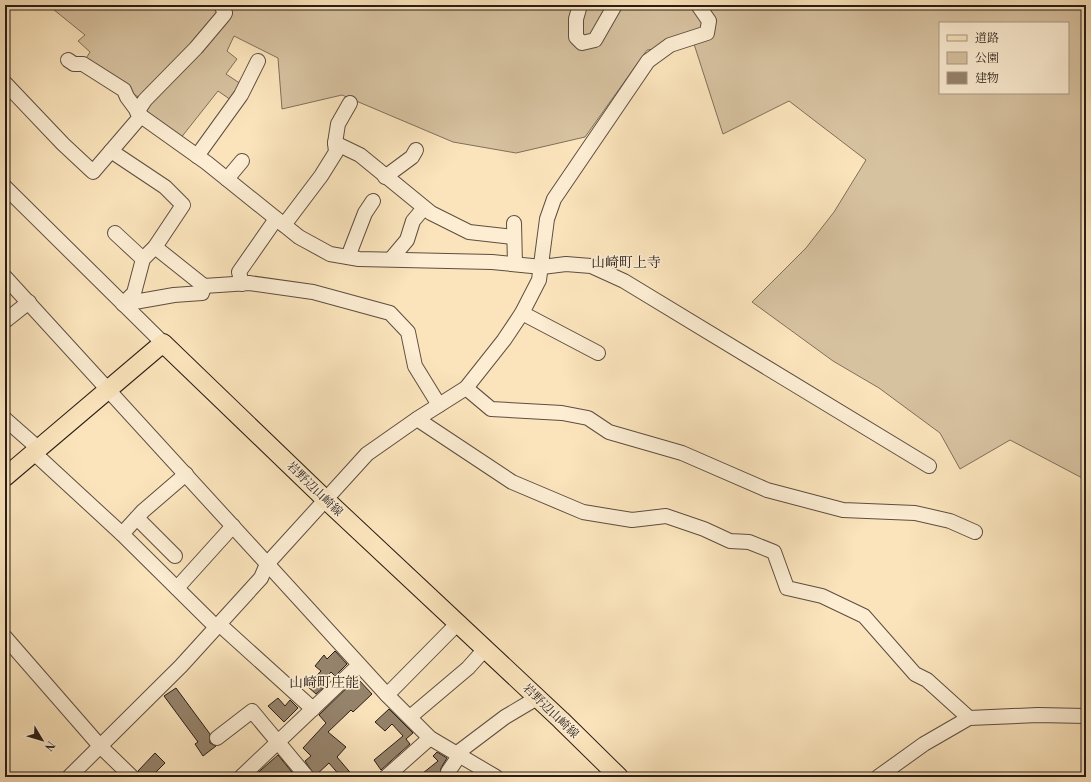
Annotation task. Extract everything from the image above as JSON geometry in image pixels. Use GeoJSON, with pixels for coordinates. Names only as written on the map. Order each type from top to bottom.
{"type":"FeatureCollection","features":[{"type":"Feature","properties":{"kind":"main road"},"geometry":{"type":"LineString","coordinates":[[5,477],[108,388],[163,343]]}},
{"type":"Feature","properties":{"kind":"main road","name":"岩野辺山崎線"},"geometry":{"type":"LineString","coordinates":[[163,343],[325,499],[458,623],[619,777]]}},
{"type":"Feature","properties":{"kind":"street"},"geometry":{"type":"LineString","coordinates":[[5,83],[63,144],[93,172],[139,114],[145,100],[196,48],[223,16],[225,13],[221,5]]}},
{"type":"Feature","properties":{"kind":"street"},"geometry":{"type":"LineString","coordinates":[[580,5],[576,19],[576,37],[582,43],[595,40],[615,5]]}},
{"type":"Feature","properties":{"kind":"street"},"geometry":{"type":"LineString","coordinates":[[69,777],[181,666],[218,626],[261,578],[267,564],[367,454],[417,419],[466,388],[504,340],[522,313],[539,280],[542,267],[547,219],[554,199],[648,61],[670,45],[707,33],[709,21],[698,5]]}},
{"type":"Feature","properties":{"kind":"street"},"geometry":{"type":"LineString","coordinates":[[68,60],[74,64],[83,64],[124,90],[139,114],[227,179],[299,237],[330,254],[348,257],[465,261],[542,267],[566,264],[590,266],[624,281],[929,466]]}},
{"type":"Feature","properties":{"kind":"street"},"geometry":{"type":"LineString","coordinates":[[197,156],[241,94],[258,61]]}},
{"type":"Feature","properties":{"kind":"street"},"geometry":{"type":"LineString","coordinates":[[242,284],[239,272],[280,222],[321,176],[336,152],[335,143],[338,124],[350,103]]}},
{"type":"Feature","properties":{"kind":"street"},"geometry":{"type":"LineString","coordinates":[[335,143],[360,155],[423,209],[469,232],[513,230],[515,264]]}},
{"type":"Feature","properties":{"kind":"street"},"geometry":{"type":"LineString","coordinates":[[385,177],[412,157],[416,150]]}},
{"type":"Feature","properties":{"kind":"street"},"geometry":{"type":"LineString","coordinates":[[111,151],[165,187],[183,205],[156,247],[143,259],[134,293],[123,304]]}},
{"type":"Feature","properties":{"kind":"street"},"geometry":{"type":"LineString","coordinates":[[227,179],[242,161]]}},
{"type":"Feature","properties":{"kind":"street"},"geometry":{"type":"LineString","coordinates":[[5,187],[163,343]]}},
{"type":"Feature","properties":{"kind":"street"},"geometry":{"type":"LineString","coordinates":[[348,257],[365,213],[373,201]]}},
{"type":"Feature","properties":{"kind":"street"},"geometry":{"type":"LineString","coordinates":[[391,259],[406,240],[414,221],[423,209]]}},
{"type":"Feature","properties":{"kind":"street"},"geometry":{"type":"LineString","coordinates":[[115,233],[143,259]]}},
{"type":"Feature","properties":{"kind":"street"},"geometry":{"type":"LineString","coordinates":[[156,247],[204,286],[242,284],[313,292],[390,313],[408,332],[415,366],[439,405]]}},
{"type":"Feature","properties":{"kind":"street"},"geometry":{"type":"LineString","coordinates":[[5,277],[108,388],[386,695],[430,738],[496,777]]}},
{"type":"Feature","properties":{"kind":"street"},"geometry":{"type":"LineString","coordinates":[[123,304],[174,295],[202,293],[204,286]]}},
{"type":"Feature","properties":{"kind":"street"},"geometry":{"type":"LineString","coordinates":[[5,321],[29,302]]}},
{"type":"Feature","properties":{"kind":"street"},"geometry":{"type":"LineString","coordinates":[[522,313],[598,353]]}},
{"type":"Feature","properties":{"kind":"street"},"geometry":{"type":"LineString","coordinates":[[466,388],[491,410],[562,413],[588,418],[609,432],[682,453],[768,490],[843,510],[915,513],[950,521],[975,532]]}},
{"type":"Feature","properties":{"kind":"street"},"geometry":{"type":"LineString","coordinates":[[5,419],[177,588],[313,709]]}},
{"type":"Feature","properties":{"kind":"street"},"geometry":{"type":"LineString","coordinates":[[417,419],[512,482],[583,512],[632,520],[666,516],[704,529],[730,541],[749,542],[774,552],[788,588],[822,596],[864,616],[915,674],[927,680],[969,718]]}},
{"type":"Feature","properties":{"kind":"street"},"geometry":{"type":"LineString","coordinates":[[122,534],[137,518],[186,474]]}},
{"type":"Feature","properties":{"kind":"street"},"geometry":{"type":"LineString","coordinates":[[137,518],[175,556]]}},
{"type":"Feature","properties":{"kind":"street"},"geometry":{"type":"LineString","coordinates":[[177,588],[233,526]]}},
{"type":"Feature","properties":{"kind":"street"},"geometry":{"type":"LineString","coordinates":[[386,695],[458,623]]}},
{"type":"Feature","properties":{"kind":"street"},"geometry":{"type":"LineString","coordinates":[[5,638],[100,746],[132,777]]}},
{"type":"Feature","properties":{"kind":"street"},"geometry":{"type":"LineString","coordinates":[[410,717],[468,668],[485,649]]}},
{"type":"Feature","properties":{"kind":"street"},"geometry":{"type":"LineString","coordinates":[[241,777],[359,665]]}},
{"type":"Feature","properties":{"kind":"street"},"geometry":{"type":"LineString","coordinates":[[448,777],[448,772],[458,755],[505,717],[537,698]]}},
{"type":"Feature","properties":{"kind":"street"},"geometry":{"type":"LineString","coordinates":[[217,738],[252,711],[306,777]]}},
{"type":"Feature","properties":{"kind":"street"},"geometry":{"type":"LineString","coordinates":[[878,777],[924,744],[969,718],[1038,715],[1086,716]]}},
{"type":"Feature","properties":{"kind":"street"},"geometry":{"type":"LineString","coordinates":[[386,777],[430,738]]}},
{"type":"Feature","properties":{"kind":"green space"},"geometry":{"type":"Polygon","coordinates":[[[48,5],[168,5],[171,7],[174,5],[212,5],[215,7],[216,5],[1086,5],[1086,480],[1010,440],[960,469],[940,433],[879,388],[833,361],[752,302],[806,248],[834,212],[866,160],[789,101],[723,134],[694,44],[647,50],[585,137],[516,153],[453,142],[342,95],[282,109],[278,58],[234,36],[227,51],[237,59],[226,74],[241,84],[231,100],[218,91],[180,139],[136,106],[141,99],[85,60],[90,52],[78,41],[85,35],[48,5]]]}},
{"type":"Feature","properties":{"kind":"building"},"geometry":{"type":"Polygon","coordinates":[[[335,651],[347,664],[335,676],[331,672],[320,684],[324,687],[316,694],[307,686],[321,671],[315,666],[324,655],[327,659],[335,651]]]}},
{"type":"Feature","properties":{"kind":"building"},"geometry":{"type":"Polygon","coordinates":[[[357,678],[372,694],[353,712],[351,710],[328,732],[346,747],[337,757],[354,777],[341,777],[329,763],[315,776],[305,761],[311,756],[303,748],[326,723],[319,715],[357,678]]]}},
{"type":"Feature","properties":{"kind":"building"},"geometry":{"type":"Polygon","coordinates":[[[176,688],[210,734],[210,743],[216,746],[203,756],[195,744],[198,742],[164,696],[176,688]]]}},
{"type":"Feature","properties":{"kind":"building"},"geometry":{"type":"Polygon","coordinates":[[[278,698],[285,706],[290,700],[298,708],[284,722],[268,706],[278,698]]]}},
{"type":"Feature","properties":{"kind":"building"},"geometry":{"type":"Polygon","coordinates":[[[389,709],[413,733],[406,739],[410,744],[381,770],[374,760],[403,736],[392,724],[385,731],[375,722],[389,709]]]}},
{"type":"Feature","properties":{"kind":"building"},"geometry":{"type":"Polygon","coordinates":[[[437,752],[447,758],[441,768],[440,774],[437,777],[418,777],[438,761],[433,756],[437,752]]]}},
{"type":"Feature","properties":{"kind":"building"},"geometry":{"type":"Polygon","coordinates":[[[155,753],[165,763],[151,777],[140,777],[138,771],[155,753]]]}},
{"type":"Feature","properties":{"kind":"building"},"geometry":{"type":"Polygon","coordinates":[[[278,755],[296,777],[284,777],[280,772],[275,777],[253,777],[278,755]]]}},
{"type":"Feature","properties":{"kind":"district","name":"山崎町上寺"},"geometry":{"type":"Point","coordinates":[626,262]}},
{"type":"Feature","properties":{"kind":"district","name":"山崎町庄能"},"geometry":{"type":"Point","coordinates":[324,682]}}]}
